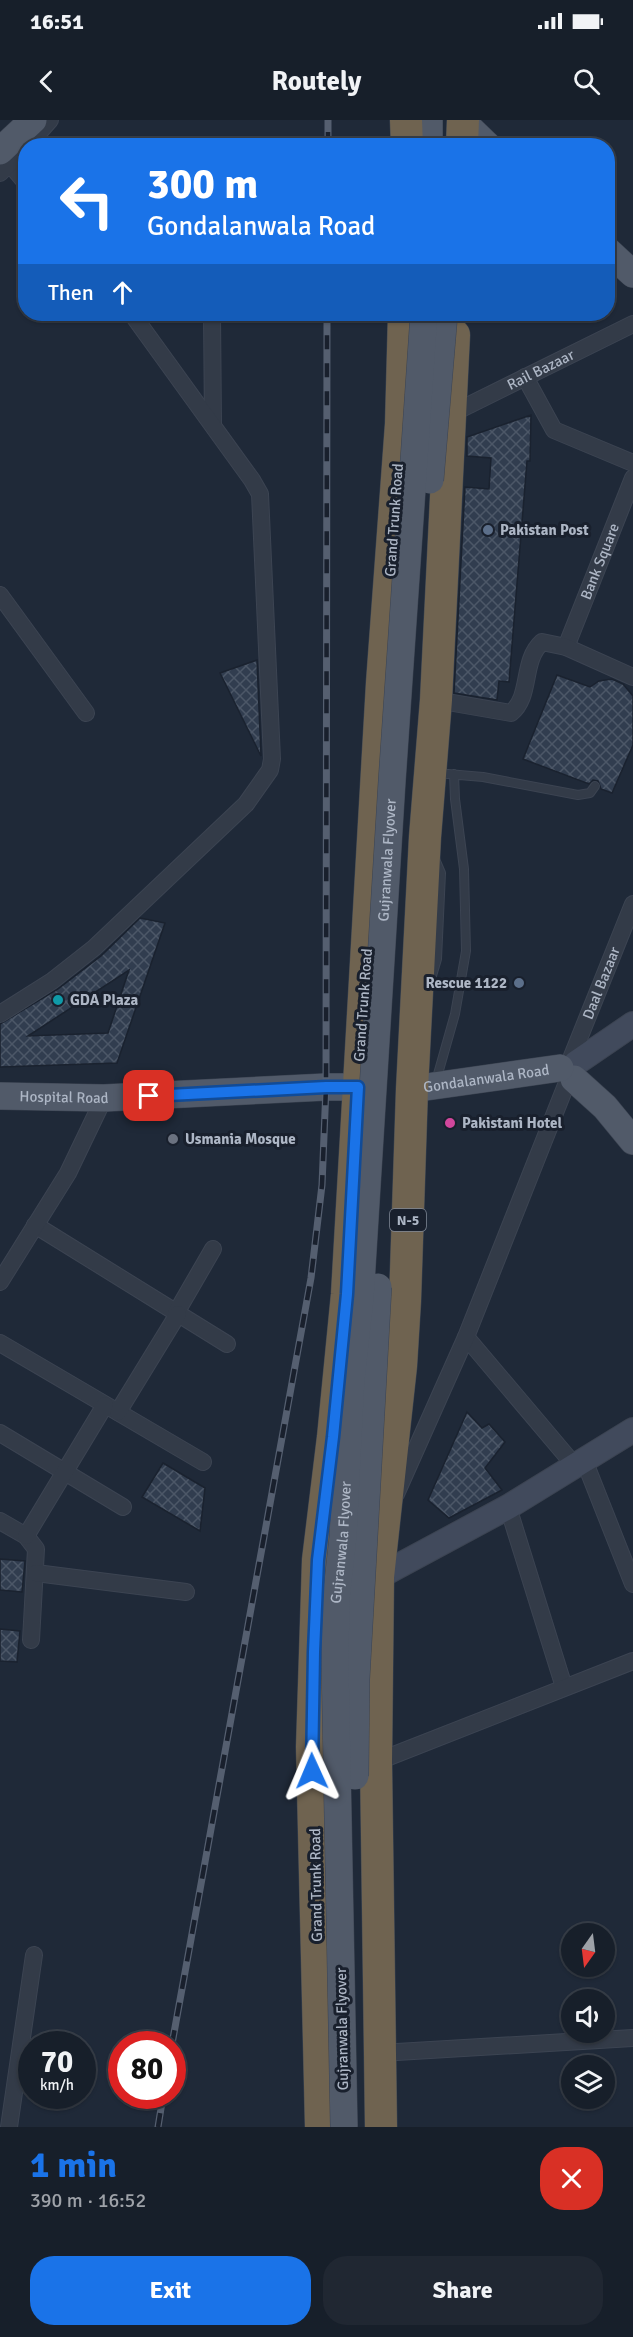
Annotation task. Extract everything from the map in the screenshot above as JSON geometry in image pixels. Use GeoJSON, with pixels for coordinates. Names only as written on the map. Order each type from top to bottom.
{"type":"FeatureCollection","features":[{"type":"Feature","properties":{"kind":"highway"},"geometry":{"type":"LineString","coordinates":[[406,120],[407,138]]}},
{"type":"Feature","properties":{"kind":"highway","name":"Grand Trunk Road"},"geometry":{"type":"LineString","coordinates":[[321,2127],[312,1747],[318,1560],[347,1294],[373,840],[401,424],[404,321]]}},
{"type":"Feature","properties":{"kind":"highway","name":"N-5"},"geometry":{"type":"LineString","coordinates":[[381,2127],[376,1762],[378,1577],[401,1366],[423,1087],[417,996],[424,837],[442,773],[436,700],[455,321]]}},
{"type":"Feature","properties":{"kind":"highway"},"geometry":{"type":"LineString","coordinates":[[373,840],[424,837]]}},
{"type":"Feature","properties":{"kind":"highway"},"geometry":{"type":"LineString","coordinates":[[347,1294],[405,1301]]}},
{"type":"Feature","properties":{"kind":"main road"},"geometry":{"type":"LineString","coordinates":[[0,137],[18,120]]}},
{"type":"Feature","properties":{"kind":"main road"},"geometry":{"type":"LineString","coordinates":[[23,138],[33,120]]}},
{"type":"Feature","properties":{"kind":"main road"},"geometry":{"type":"LineString","coordinates":[[429,120],[429,138]]}},
{"type":"Feature","properties":{"kind":"main road"},"geometry":{"type":"LineString","coordinates":[[457,131],[471,138]]}},
{"type":"Feature","properties":{"kind":"main road"},"geometry":{"type":"LineString","coordinates":[[9,163],[18,147]]}},
{"type":"Feature","properties":{"kind":"main road"},"geometry":{"type":"LineString","coordinates":[[615,257],[633,274]]}},
{"type":"Feature","properties":{"kind":"main road","name":"Gujranwala Flyover"},"geometry":{"type":"LineString","coordinates":[[344,2127],[335,1675],[336,1599],[343,1537],[351,1379],[360,1299],[424,321]]}},
{"type":"Feature","properties":{"kind":"main road","name":"Gujranwala Flyover"},"geometry":{"type":"LineString","coordinates":[[361,2127],[355,1862],[356,1679],[385,1160],[421,599],[443,321]]}},
{"type":"Feature","properties":{"kind":"main road"},"geometry":{"type":"LineString","coordinates":[[571,1070],[633,1124]]}},
{"type":"Feature","properties":{"kind":"main road"},"geometry":{"type":"LineString","coordinates":[[571,1070],[633,1141]]}},
{"type":"Feature","properties":{"kind":"main road","name":"Gondalanwala Road"},"geometry":{"type":"LineString","coordinates":[[423,1087],[571,1070]]}},
{"type":"Feature","properties":{"kind":"main road","name":"Hospital Road"},"geometry":{"type":"LineString","coordinates":[[0,1096],[104,1098],[358,1087]]}},
{"type":"Feature","properties":{"kind":"street"},"geometry":{"type":"LineString","coordinates":[[33,138],[50,120]]}},
{"type":"Feature","properties":{"kind":"street"},"geometry":{"type":"LineString","coordinates":[[0,1014],[52,981],[94,948],[246,804],[270,770],[272,759],[260,494],[141,321]]}},
{"type":"Feature","properties":{"kind":"street"},"geometry":{"type":"LineString","coordinates":[[212,321],[213,424]]}},
{"type":"Feature","properties":{"kind":"street","name":"Rail Bazaar"},"geometry":{"type":"LineString","coordinates":[[450,414],[633,324]]}},
{"type":"Feature","properties":{"kind":"street"},"geometry":{"type":"LineString","coordinates":[[525,377],[554,430],[633,463]]}},
{"type":"Feature","properties":{"kind":"street","name":"Bank Square"},"geometry":{"type":"LineString","coordinates":[[566,647],[633,478]]}},
{"type":"Feature","properties":{"kind":"street"},"geometry":{"type":"LineString","coordinates":[[0,596],[86,713]]}},
{"type":"Feature","properties":{"kind":"street"},"geometry":{"type":"LineString","coordinates":[[436,700],[511,713],[518,708],[529,660],[542,642],[566,647],[633,677]]}},
{"type":"Feature","properties":{"kind":"street","name":"Daal Bazaar"},"geometry":{"type":"LineString","coordinates":[[384,1520],[466,1336],[571,1070],[633,904]]}},
{"type":"Feature","properties":{"kind":"street"},"geometry":{"type":"LineString","coordinates":[[571,1070],[633,1024]]}},
{"type":"Feature","properties":{"kind":"street"},"geometry":{"type":"LineString","coordinates":[[0,1282],[68,1173],[104,1098]]}},
{"type":"Feature","properties":{"kind":"street"},"geometry":{"type":"LineString","coordinates":[[35,1225],[227,1344]]}},
{"type":"Feature","properties":{"kind":"street"},"geometry":{"type":"LineString","coordinates":[[26,1536],[66,1472],[177,1313],[213,1250]]}},
{"type":"Feature","properties":{"kind":"street"},"geometry":{"type":"LineString","coordinates":[[466,1336],[580,1463],[633,1584]]}},
{"type":"Feature","properties":{"kind":"street"},"geometry":{"type":"LineString","coordinates":[[0,1343],[203,1462]]}},
{"type":"Feature","properties":{"kind":"street"},"geometry":{"type":"LineString","coordinates":[[0,1433],[123,1507]]}},
{"type":"Feature","properties":{"kind":"street"},"geometry":{"type":"LineString","coordinates":[[378,1577],[508,1508],[632,1434]]}},
{"type":"Feature","properties":{"kind":"street"},"geometry":{"type":"LineString","coordinates":[[508,1508],[564,1687]]}},
{"type":"Feature","properties":{"kind":"street"},"geometry":{"type":"LineString","coordinates":[[0,1521],[26,1536],[36,1549],[31,1640]]}},
{"type":"Feature","properties":{"kind":"street"},"geometry":{"type":"LineString","coordinates":[[36,1573],[186,1592]]}},
{"type":"Feature","properties":{"kind":"street"},"geometry":{"type":"LineString","coordinates":[[376,1762],[633,1661]]}},
{"type":"Feature","properties":{"kind":"street"},"geometry":{"type":"LineString","coordinates":[[9,2127],[34,1955]]}},
{"type":"Feature","properties":{"kind":"street"},"geometry":{"type":"LineString","coordinates":[[380,2053],[633,2038]]}},
{"type":"Feature","properties":{"kind":"lane"},"geometry":{"type":"LineString","coordinates":[[442,773],[483,777],[578,795],[590,793],[595,786]]}},
{"type":"Feature","properties":{"kind":"lane"},"geometry":{"type":"LineString","coordinates":[[423,1087],[455,1014],[466,951],[464,869],[455,799],[442,773]]}},
{"type":"Feature","properties":{"kind":"building"},"geometry":{"type":"Polygon","coordinates":[[[531,415],[530,461],[527,461],[509,682],[499,681],[497,700],[454,693],[465,487],[489,489],[491,458],[467,456],[467,437],[531,415]]]}},
{"type":"Feature","properties":{"kind":"building"},"geometry":{"type":"Polygon","coordinates":[[[257,660],[261,756],[220,673],[257,660]]]}},
{"type":"Feature","properties":{"kind":"building"},"geometry":{"type":"Polygon","coordinates":[[[557,675],[590,687],[599,681],[612,679],[623,684],[633,696],[633,745],[612,793],[601,789],[598,781],[593,780],[589,784],[523,759],[557,675]]]}},
{"type":"Feature","properties":{"kind":"building","name":"GDA Plaza"},"geometry":{"type":"Polygon","coordinates":[[[140,918],[165,923],[117,1063],[0,1067],[0,1024],[58,989],[101,956],[140,918]],[[129,970],[28,1036],[108,1033],[129,970]]]}},
{"type":"Feature","properties":{"kind":"building"},"geometry":{"type":"Polygon","coordinates":[[[467,1412],[482,1428],[489,1424],[505,1442],[485,1468],[502,1490],[449,1518],[428,1500],[467,1412]]]}},
{"type":"Feature","properties":{"kind":"building"},"geometry":{"type":"Polygon","coordinates":[[[163,1463],[205,1488],[200,1531],[142,1497],[163,1463]]]}},
{"type":"Feature","properties":{"kind":"building"},"geometry":{"type":"Polygon","coordinates":[[[0,1559],[25,1561],[22,1592],[0,1590],[0,1559]]]}},
{"type":"Feature","properties":{"kind":"building"},"geometry":{"type":"Polygon","coordinates":[[[0,1629],[20,1631],[17,1662],[0,1661],[0,1629]]]}},
{"type":"Feature","properties":{"kind":"railway"},"geometry":{"type":"LineString","coordinates":[[328,120],[328,138]]}},
{"type":"Feature","properties":{"kind":"railway"},"geometry":{"type":"LineString","coordinates":[[174,2031],[311,1278],[322,1185],[326,1087],[327,321]]}},
{"type":"Feature","properties":{"kind":"railway"},"geometry":{"type":"LineString","coordinates":[[158,2127],[161,2109]]}},
{"type":"Feature","properties":{"kind":"place","name":"Pakistan Post"},"geometry":{"type":"Point","coordinates":[488,530]}},
{"type":"Feature","properties":{"kind":"place","name":"Rescue 1122"},"geometry":{"type":"Point","coordinates":[519,983]}},
{"type":"Feature","properties":{"kind":"place","name":"GDA Plaza"},"geometry":{"type":"Point","coordinates":[58,1000]}},
{"type":"Feature","properties":{"kind":"place","name":"Pakistani Hotel"},"geometry":{"type":"Point","coordinates":[450,1123]}},
{"type":"Feature","properties":{"kind":"place","name":"Usmania Mosque"},"geometry":{"type":"Point","coordinates":[173,1139]}},
{"type":"Feature","properties":{"kind":"route"},"geometry":{"type":"LineString","coordinates":[[149,1096],[358,1087],[347,1294],[318,1560],[312,1771]]}}]}
